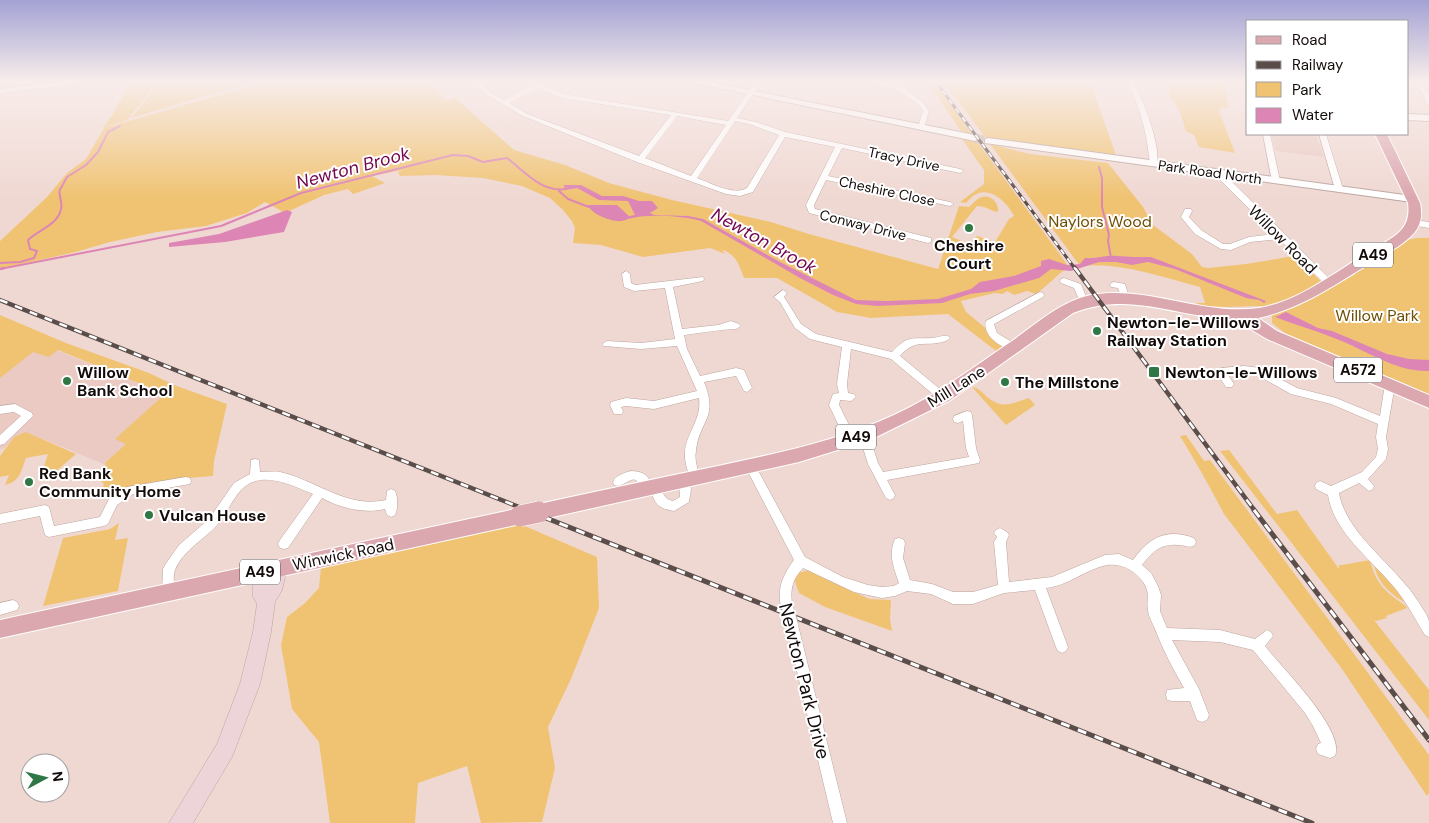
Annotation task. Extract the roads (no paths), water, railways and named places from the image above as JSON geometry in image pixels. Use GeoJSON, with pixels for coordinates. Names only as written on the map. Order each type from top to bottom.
{"type":"FeatureCollection","features":[{"type":"Feature","properties":{"kind":"main road","name":"A49"},"geometry":{"type":"LineString","coordinates":[[1251,314],[1296,302],[1407,234],[1424,226],[1381,135]]}},
{"type":"Feature","properties":{"kind":"main road","name":"Mill Lane"},"geometry":{"type":"LineString","coordinates":[[539,512],[814,451],[864,435],[900,419],[943,396],[1068,310],[1082,290],[1105,298],[1122,289],[1198,311],[1251,314]]}},
{"type":"Feature","properties":{"kind":"main road","name":"A572"},"geometry":{"type":"LineString","coordinates":[[1251,314],[1262,329],[1429,402]]}},
{"type":"Feature","properties":{"kind":"main road","name":"Winwick Road"},"geometry":{"type":"LineString","coordinates":[[0,629],[539,512]]}},
{"type":"Feature","properties":{"kind":"main road"},"geometry":{"type":"LineString","coordinates":[[180,823],[197,799],[224,750],[250,684],[262,632],[266,600],[262,597],[270,570]]}},
{"type":"Feature","properties":{"kind":"street"},"geometry":{"type":"LineString","coordinates":[[539,120],[640,160],[736,193],[746,192],[783,134]]}},
{"type":"Feature","properties":{"kind":"street"},"geometry":{"type":"LineString","coordinates":[[640,160],[671,120]]}},
{"type":"Feature","properties":{"kind":"street","name":"Tracy Drive"},"geometry":{"type":"LineString","coordinates":[[725,120],[754,123],[783,134],[960,171]]}},
{"type":"Feature","properties":{"kind":"street"},"geometry":{"type":"LineString","coordinates":[[889,120],[975,138]]}},
{"type":"Feature","properties":{"kind":"street"},"geometry":{"type":"LineString","coordinates":[[922,127],[924,120]]}},
{"type":"Feature","properties":{"kind":"street"},"geometry":{"type":"LineString","coordinates":[[1146,120],[1154,164]]}},
{"type":"Feature","properties":{"kind":"street"},"geometry":{"type":"LineString","coordinates":[[692,179],[731,121]]}},
{"type":"Feature","properties":{"kind":"street"},"geometry":{"type":"LineString","coordinates":[[1266,135],[1276,181]]}},
{"type":"Feature","properties":{"kind":"street"},"geometry":{"type":"LineString","coordinates":[[1322,135],[1339,189]]}},
{"type":"Feature","properties":{"kind":"street","name":"Park Road North"},"geometry":{"type":"LineString","coordinates":[[988,141],[1412,199]]}},
{"type":"Feature","properties":{"kind":"street","name":"Conway Drive"},"geometry":{"type":"LineString","coordinates":[[840,145],[810,205],[810,209],[814,213],[928,240]]}},
{"type":"Feature","properties":{"kind":"street","name":"Willow Road"},"geometry":{"type":"LineString","coordinates":[[1218,173],[1328,282]]}},
{"type":"Feature","properties":{"kind":"street","name":"Cheshire Close"},"geometry":{"type":"LineString","coordinates":[[824,177],[950,205]]}},
{"type":"Feature","properties":{"kind":"street"},"geometry":{"type":"LineString","coordinates":[[1177,211],[1186,214],[1198,232],[1221,246],[1231,247],[1249,240],[1280,236]]}},
{"type":"Feature","properties":{"kind":"street"},"geometry":{"type":"LineString","coordinates":[[626,274],[626,287],[634,288],[668,285],[700,279]]}},
{"type":"Feature","properties":{"kind":"street"},"geometry":{"type":"LineString","coordinates":[[1064,281],[1082,290]]}},
{"type":"Feature","properties":{"kind":"street"},"geometry":{"type":"LineString","coordinates":[[668,285],[674,302],[680,337],[705,404],[704,413],[693,439],[690,456],[690,479]]}},
{"type":"Feature","properties":{"kind":"street"},"geometry":{"type":"LineString","coordinates":[[1014,348],[992,334],[989,324],[1033,295]]}},
{"type":"Feature","properties":{"kind":"street"},"geometry":{"type":"LineString","coordinates":[[778,296],[783,300],[798,326],[819,339],[894,356],[943,396]]}},
{"type":"Feature","properties":{"kind":"street"},"geometry":{"type":"LineString","coordinates":[[606,344],[650,346],[680,337],[698,329],[719,330],[731,324]]}},
{"type":"Feature","properties":{"kind":"street"},"geometry":{"type":"LineString","coordinates":[[894,356],[902,346],[917,339],[942,342]]}},
{"type":"Feature","properties":{"kind":"street"},"geometry":{"type":"LineString","coordinates":[[840,428],[844,425],[834,405],[836,397],[847,396],[842,384],[847,346]]}},
{"type":"Feature","properties":{"kind":"street"},"geometry":{"type":"LineString","coordinates":[[697,380],[737,369],[741,373],[747,388]]}},
{"type":"Feature","properties":{"kind":"street"},"geometry":{"type":"LineString","coordinates":[[1229,384],[1218,369],[1257,371],[1294,391],[1333,401],[1384,422]]}},
{"type":"Feature","properties":{"kind":"street"},"geometry":{"type":"LineString","coordinates":[[1333,492],[1344,484],[1360,478],[1378,464],[1381,459],[1384,449],[1381,436],[1390,384]]}},
{"type":"Feature","properties":{"kind":"street"},"geometry":{"type":"LineString","coordinates":[[614,406],[626,402],[654,405],[702,394]]}},
{"type":"Feature","properties":{"kind":"street"},"geometry":{"type":"LineString","coordinates":[[0,410],[15,408],[28,416],[0,441]]}},
{"type":"Feature","properties":{"kind":"street"},"geometry":{"type":"LineString","coordinates":[[880,477],[979,460],[971,448],[965,416]]}},
{"type":"Feature","properties":{"kind":"street"},"geometry":{"type":"LineString","coordinates":[[864,435],[880,477],[890,496]]}},
{"type":"Feature","properties":{"kind":"street"},"geometry":{"type":"LineString","coordinates":[[255,463],[255,476]]}},
{"type":"Feature","properties":{"kind":"street"},"geometry":{"type":"LineString","coordinates":[[750,466],[801,562],[830,577],[879,594],[900,589],[906,584]]}},
{"type":"Feature","properties":{"kind":"street"},"geometry":{"type":"LineString","coordinates":[[168,592],[169,569],[183,550],[213,522],[238,486],[255,476],[279,476],[333,499],[362,506],[374,507],[391,503]]}},
{"type":"Feature","properties":{"kind":"street"},"geometry":{"type":"LineString","coordinates":[[618,482],[629,476],[638,476],[651,488]]}},
{"type":"Feature","properties":{"kind":"street"},"geometry":{"type":"LineString","coordinates":[[1360,478],[1369,486]]}},
{"type":"Feature","properties":{"kind":"street"},"geometry":{"type":"LineString","coordinates":[[0,519],[45,510],[49,532],[104,521],[113,502],[131,490],[186,480]]}},
{"type":"Feature","properties":{"kind":"street"},"geometry":{"type":"LineString","coordinates":[[1320,486],[1333,492]]}},
{"type":"Feature","properties":{"kind":"street"},"geometry":{"type":"LineString","coordinates":[[284,544],[320,492]]}},
{"type":"Feature","properties":{"kind":"street"},"geometry":{"type":"LineString","coordinates":[[1333,492],[1334,504],[1338,514],[1400,585],[1429,631]]}},
{"type":"Feature","properties":{"kind":"street"},"geometry":{"type":"LineString","coordinates":[[1003,535],[1000,542],[1004,588]]}},
{"type":"Feature","properties":{"kind":"street"},"geometry":{"type":"LineString","coordinates":[[1135,566],[1153,544],[1165,539],[1180,539],[1190,542]]}},
{"type":"Feature","properties":{"kind":"street"},"geometry":{"type":"LineString","coordinates":[[900,543],[897,558],[906,584]]}},
{"type":"Feature","properties":{"kind":"street"},"geometry":{"type":"LineString","coordinates":[[906,584],[932,590],[953,598],[973,598],[1004,588],[1039,584],[1066,578],[1105,560],[1120,559],[1135,566],[1147,577],[1152,586],[1155,594],[1154,611],[1172,653],[1194,694],[1202,715]]}},
{"type":"Feature","properties":{"kind":"street","name":"Newton Park Drive"},"geometry":{"type":"LineString","coordinates":[[801,562],[789,574],[784,584],[784,595],[840,823]]}},
{"type":"Feature","properties":{"kind":"street"},"geometry":{"type":"LineString","coordinates":[[1039,584],[1061,648]]}},
{"type":"Feature","properties":{"kind":"street"},"geometry":{"type":"LineString","coordinates":[[0,608],[13,606]]}},
{"type":"Feature","properties":{"kind":"street"},"geometry":{"type":"LineString","coordinates":[[1164,634],[1220,636],[1257,645],[1265,658],[1316,717],[1327,734],[1330,752]]}},
{"type":"Feature","properties":{"kind":"street"},"geometry":{"type":"LineString","coordinates":[[1257,645],[1267,636]]}},
{"type":"Feature","properties":{"kind":"street"},"geometry":{"type":"LineString","coordinates":[[1172,695],[1194,694]]}},
{"type":"Feature","properties":{"kind":"water"},"geometry":{"type":"Polygon","coordinates":[[[564,185],[581,185],[602,196],[623,196],[639,201],[652,201],[658,208],[650,213],[654,215],[688,216],[703,219],[780,262],[856,300],[938,299],[971,289],[980,282],[1014,276],[1041,266],[1041,261],[1049,259],[1067,265],[1080,264],[1085,258],[1113,256],[1151,257],[1266,301],[1264,303],[1259,300],[1246,298],[1175,269],[1148,262],[1132,265],[1116,262],[1099,262],[1071,271],[1051,269],[1039,278],[994,291],[970,294],[942,303],[877,306],[856,304],[833,295],[800,278],[701,221],[666,216],[630,218],[621,221],[609,219],[596,214],[588,205],[617,205],[629,216],[635,215],[628,201],[599,200],[577,188],[565,190],[564,185]]]}},
{"type":"Feature","properties":{"kind":"water"},"geometry":{"type":"Polygon","coordinates":[[[287,210],[292,212],[284,232],[225,242],[169,247],[169,243],[219,234],[287,210]]]}},
{"type":"Feature","properties":{"kind":"water"},"geometry":{"type":"Polygon","coordinates":[[[1286,312],[1318,328],[1332,331],[1387,354],[1409,359],[1429,360],[1429,371],[1404,368],[1392,364],[1320,332],[1275,317],[1286,312]]]}},
{"type":"Feature","properties":{"kind":"waterway"},"geometry":{"type":"LineString","coordinates":[[61,188],[67,177],[86,165],[98,152],[108,132],[120,126]]}},
{"type":"Feature","properties":{"kind":"waterway","name":"Newton Brook"},"geometry":{"type":"LineString","coordinates":[[4,268],[0,269],[221,226],[301,193],[453,155],[468,156],[483,162],[507,158],[542,185],[549,188],[566,189]]}},
{"type":"Feature","properties":{"kind":"waterway"},"geometry":{"type":"LineString","coordinates":[[1099,167],[1102,178],[1102,207],[1109,235],[1108,241],[1111,258]]}},
{"type":"Feature","properties":{"kind":"waterway"},"geometry":{"type":"LineString","coordinates":[[0,263],[20,262],[34,258],[37,251],[30,249],[28,240],[52,223],[59,215],[61,206],[60,189]]}},
{"type":"Feature","properties":{"kind":"waterway"},"geometry":{"type":"LineString","coordinates":[[559,191],[568,199],[589,207]]}},
{"type":"Feature","properties":{"kind":"tunnel"},"geometry":{"type":"LineString","coordinates":[[975,138],[988,141]]}},
{"type":"Feature","properties":{"kind":"railway"},"geometry":{"type":"LineString","coordinates":[[965,120],[1076,270]]}},
{"type":"Feature","properties":{"kind":"railway"},"geometry":{"type":"LineString","coordinates":[[1075,268],[1255,511]]}},
{"type":"Feature","properties":{"kind":"railway"},"geometry":{"type":"LineString","coordinates":[[0,300],[529,511]]}},
{"type":"Feature","properties":{"kind":"railway"},"geometry":{"type":"LineString","coordinates":[[526,510],[1312,823]]}},
{"type":"Feature","properties":{"kind":"railway"},"geometry":{"type":"LineString","coordinates":[[1254,510],[1429,740]]}},
{"type":"Feature","properties":{"kind":"place","name":"Cheshire Court"},"geometry":{"type":"Point","coordinates":[969,228]}},
{"type":"Feature","properties":{"kind":"place","name":"Newton-le-Willows Railway Station"},"geometry":{"type":"Point","coordinates":[1097,331]}},
{"type":"Feature","properties":{"kind":"place","name":"Newton-le-Willows"},"geometry":{"type":"Point","coordinates":[1154,372]}},
{"type":"Feature","properties":{"kind":"place","name":"Willow Bank School"},"geometry":{"type":"Point","coordinates":[67,381]}},
{"type":"Feature","properties":{"kind":"place","name":"The Millstone"},"geometry":{"type":"Point","coordinates":[1005,382]}},
{"type":"Feature","properties":{"kind":"place","name":"Red Bank Community Home"},"geometry":{"type":"Point","coordinates":[29,482]}},
{"type":"Feature","properties":{"kind":"place","name":"Vulcan House"},"geometry":{"type":"Point","coordinates":[149,515]}},
{"type":"Feature","properties":{"kind":"park label","name":"Naylors Wood"},"geometry":{"type":"Point","coordinates":[1100,221]}},
{"type":"Feature","properties":{"kind":"park label","name":"Willow Park"},"geometry":{"type":"Point","coordinates":[1377,315]}}]}
